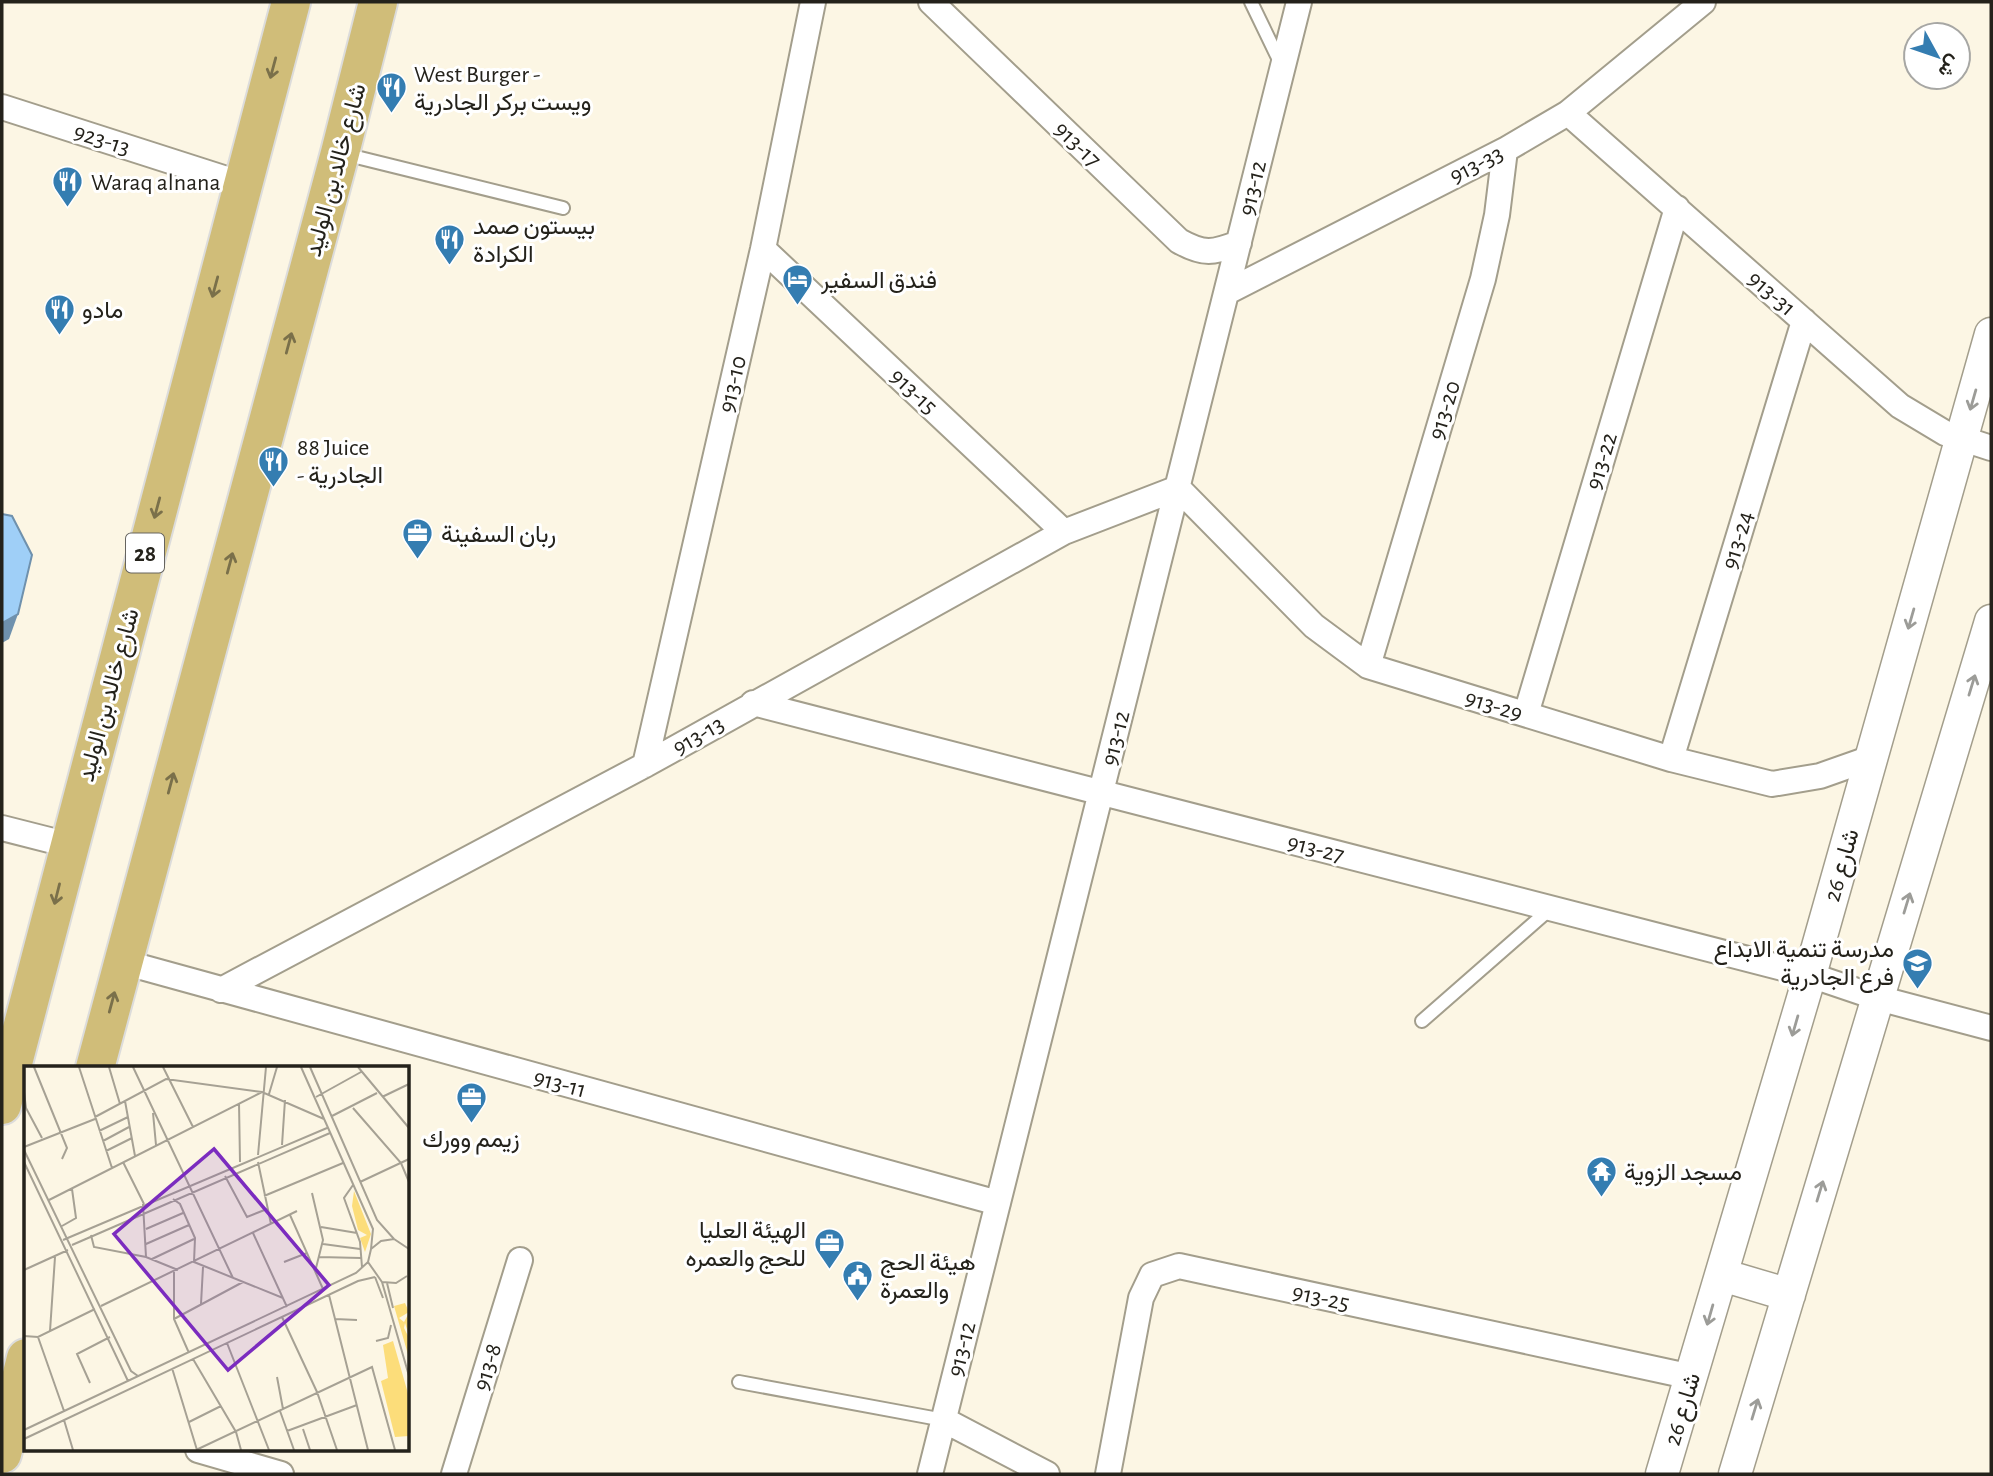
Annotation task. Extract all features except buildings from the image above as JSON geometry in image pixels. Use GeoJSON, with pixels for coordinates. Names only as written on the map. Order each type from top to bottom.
{"type":"FeatureCollection","features":[{"type":"Feature","properties":{"kind":"main road","name":"شارع خالد بن الوليد"},"geometry":{"type":"LineString","coordinates":[[2,1105],[291,2]]}},
{"type":"Feature","properties":{"kind":"main road","name":"شارع خالد بن الوليد"},"geometry":{"type":"LineString","coordinates":[[95,1066],[340,153],[378,2]]}},
{"type":"Feature","properties":{"kind":"main road"},"geometry":{"type":"LineString","coordinates":[[2,1454],[21,1402],[24,1376]]}},
{"type":"Feature","properties":{"kind":"street","name":"913-10"},"geometry":{"type":"LineString","coordinates":[[645,765],[763,249],[813,2]]}},
{"type":"Feature","properties":{"kind":"street","name":"913-17"},"geometry":{"type":"LineString","coordinates":[[931,2],[1179,241],[1198,251],[1218,251],[1239,243]]}},
{"type":"Feature","properties":{"kind":"street","name":"913-12"},"geometry":{"type":"LineString","coordinates":[[930,1474],[1227,292],[1281,65],[1299,2]]}},
{"type":"Feature","properties":{"kind":"street","name":"913-33"},"geometry":{"type":"LineString","coordinates":[[1227,292],[1505,150],[1568,113],[1703,2]]}},
{"type":"Feature","properties":{"kind":"street","name":"923-13"},"geometry":{"type":"LineString","coordinates":[[2,107],[242,184]]}},
{"type":"Feature","properties":{"kind":"street","name":"913-31"},"geometry":{"type":"LineString","coordinates":[[1568,113],[1900,406],[1929,425],[1977,443]]}},
{"type":"Feature","properties":{"kind":"street","name":"913-20"},"geometry":{"type":"LineString","coordinates":[[1368,666],[1483,278],[1497,215],[1505,150]]}},
{"type":"Feature","properties":{"kind":"street","name":"913-22"},"geometry":{"type":"LineString","coordinates":[[1526,714],[1676,208]]}},
{"type":"Feature","properties":{"kind":"street","name":"913-15"},"geometry":{"type":"LineString","coordinates":[[763,249],[1064,532]]}},
{"type":"Feature","properties":{"kind":"street","name":"913-24"},"geometry":{"type":"LineString","coordinates":[[1671,759],[1804,321]]}},
{"type":"Feature","properties":{"kind":"street","name":"شارع 26"},"geometry":{"type":"LineString","coordinates":[[1662,1474],[1810,975],[1871,758],[1977,443],[1991,334]]}},
{"type":"Feature","properties":{"kind":"street","name":"913-29"},"geometry":{"type":"LineString","coordinates":[[1178,488],[1314,626],[1368,666],[1671,759],[1772,784],[1820,776],[1871,758]]}},
{"type":"Feature","properties":{"kind":"street","name":"913-13"},"geometry":{"type":"LineString","coordinates":[[221,990],[645,765],[1064,532],[1178,488]]}},
{"type":"Feature","properties":{"kind":"street"},"geometry":{"type":"LineString","coordinates":[[1735,1474],[1991,621]]}},
{"type":"Feature","properties":{"kind":"street","name":"913-27"},"geometry":{"type":"LineString","coordinates":[[753,703],[1810,975],[1878,998],[1991,1028]]}},
{"type":"Feature","properties":{"kind":"street"},"geometry":{"type":"LineString","coordinates":[[2,828],[69,845]]}},
{"type":"Feature","properties":{"kind":"street","name":"913-11"},"geometry":{"type":"LineString","coordinates":[[123,962],[998,1203]]}},
{"type":"Feature","properties":{"kind":"street","name":"913-8"},"geometry":{"type":"LineString","coordinates":[[454,1474],[520,1260]]}},
{"type":"Feature","properties":{"kind":"street","name":"913-25"},"geometry":{"type":"LineString","coordinates":[[1108,1474],[1141,1298],[1152,1275],[1179,1266],[1692,1377]]}},
{"type":"Feature","properties":{"kind":"street"},"geometry":{"type":"LineString","coordinates":[[1721,1275],[1789,1295]]}},
{"type":"Feature","properties":{"kind":"street"},"geometry":{"type":"LineString","coordinates":[[944,1420],[1047,1474]]}},
{"type":"Feature","properties":{"kind":"street"},"geometry":{"type":"LineString","coordinates":[[205,1452],[225,1474]]}},
{"type":"Feature","properties":{"kind":"street"},"geometry":{"type":"LineString","coordinates":[[207,1452],[281,1474]]}},
{"type":"Feature","properties":{"kind":"lane"},"geometry":{"type":"LineString","coordinates":[[1251,2],[1281,65]]}},
{"type":"Feature","properties":{"kind":"lane"},"geometry":{"type":"LineString","coordinates":[[340,153],[563,208]]}},
{"type":"Feature","properties":{"kind":"lane"},"geometry":{"type":"LineString","coordinates":[[1422,1021],[1551,909]]}},
{"type":"Feature","properties":{"kind":"lane"},"geometry":{"type":"LineString","coordinates":[[739,1382],[944,1420]]}},
{"type":"Feature","properties":{"kind":"place","name":"West Burger - ويست بركر الجادرية"},"geometry":{"type":"Point","coordinates":[391,115]}},
{"type":"Feature","properties":{"kind":"place","name":"Waraq alnana"},"geometry":{"type":"Point","coordinates":[68,209]}},
{"type":"Feature","properties":{"kind":"place","name":"بيستون صمد الكرادة"},"geometry":{"type":"Point","coordinates":[450,267]}},
{"type":"Feature","properties":{"kind":"place","name":"فندق السفير"},"geometry":{"type":"Point","coordinates":[798,307]}},
{"type":"Feature","properties":{"kind":"place","name":"مادو"},"geometry":{"type":"Point","coordinates":[59,337]}},
{"type":"Feature","properties":{"kind":"place","name":"88 Juice - الجادرية"},"geometry":{"type":"Point","coordinates":[274,488]}},
{"type":"Feature","properties":{"kind":"place","name":"ربان السفينة"},"geometry":{"type":"Point","coordinates":[418,561]}},
{"type":"Feature","properties":{"kind":"place","name":"مدرسة تنمية الابداع فرع الجادرية"},"geometry":{"type":"Point","coordinates":[1917,990]}},
{"type":"Feature","properties":{"kind":"place","name":"زيمم وورك"},"geometry":{"type":"Point","coordinates":[471,1124]}},
{"type":"Feature","properties":{"kind":"place","name":"مسجد الزوية"},"geometry":{"type":"Point","coordinates":[1601,1199]}},
{"type":"Feature","properties":{"kind":"place","name":"الهيئة العليا للحج والعمره"},"geometry":{"type":"Point","coordinates":[829,1271]}},
{"type":"Feature","properties":{"kind":"place","name":"هيئة الحج والعمرة"},"geometry":{"type":"Point","coordinates":[857,1303]}}]}
